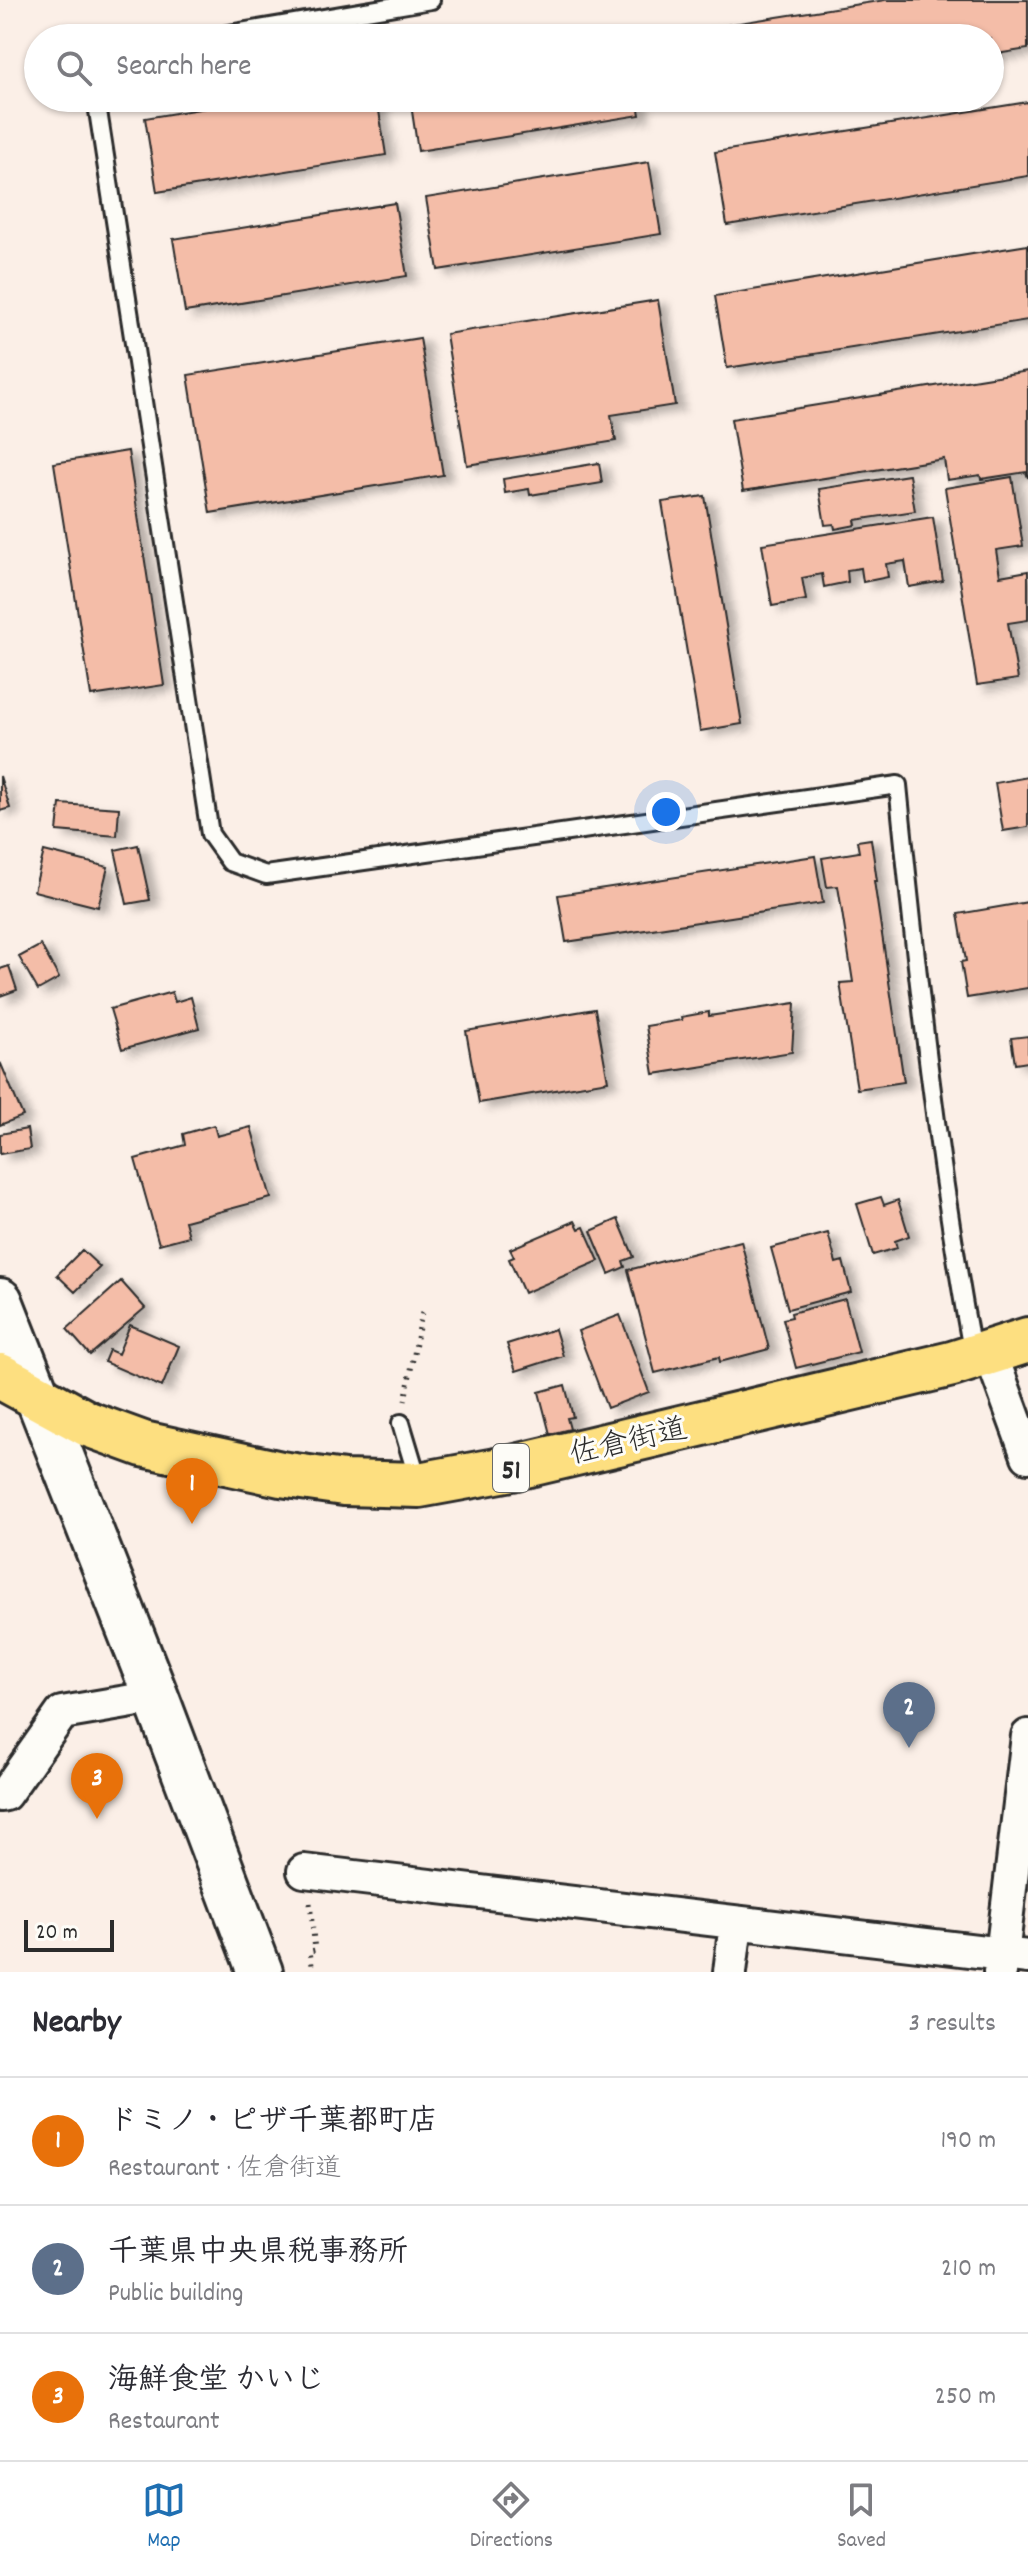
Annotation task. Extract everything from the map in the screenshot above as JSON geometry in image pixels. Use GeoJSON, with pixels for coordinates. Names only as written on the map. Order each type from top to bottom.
{"type":"FeatureCollection","features":[{"type":"Feature","properties":{"kind":"highway","name":"佐倉街道"},"geometry":{"type":"LineString","coordinates":[[17,1385],[88,1424],[179,1453],[281,1474],[344,1483],[419,1485],[512,1468],[997,1350]]}},
{"type":"Feature","properties":{"kind":"street"},"geometry":{"type":"LineString","coordinates":[[0,1301],[17,1385],[156,1697],[260,1972]]}},
{"type":"Feature","properties":{"kind":"street"},"geometry":{"type":"LineString","coordinates":[[997,1350],[1028,1456]]}},
{"type":"Feature","properties":{"kind":"street"},"geometry":{"type":"LineString","coordinates":[[0,1795],[5,1794],[62,1713],[156,1697]]}},
{"type":"Feature","properties":{"kind":"street"},"geometry":{"type":"LineString","coordinates":[[304,1871],[736,1923],[1010,1961],[1028,1736]]}},
{"type":"Feature","properties":{"kind":"street"},"geometry":{"type":"LineString","coordinates":[[730,1972],[736,1923]]}},
{"type":"Feature","properties":{"kind":"lane"},"geometry":{"type":"LineString","coordinates":[[288,24],[431,0]]}},
{"type":"Feature","properties":{"kind":"lane"},"geometry":{"type":"LineString","coordinates":[[98,112],[210,834],[230,862],[266,875],[898,785],[921,1017],[953,1250],[997,1350]]}},
{"type":"Feature","properties":{"kind":"lane"},"geometry":{"type":"LineString","coordinates":[[401,1423],[419,1485]]}},
{"type":"Feature","properties":{"kind":"path"},"geometry":{"type":"LineString","coordinates":[[401,1423],[422,1312]]}},
{"type":"Feature","properties":{"kind":"path"},"geometry":{"type":"LineString","coordinates":[[304,1871],[315,1950],[310,1951],[313,1972]]}},
{"type":"Feature","properties":{"kind":"building"},"geometry":{"type":"Polygon","coordinates":[[[885,0],[1028,0],[1028,49],[1004,53],[1004,24],[733,24],[885,0]]]}},
{"type":"Feature","properties":{"kind":"building"},"geometry":{"type":"Polygon","coordinates":[[[1028,102],[1028,176],[727,225],[715,152],[965,112],[1004,112],[1004,106],[1028,102]]]}},
{"type":"Feature","properties":{"kind":"building"},"geometry":{"type":"Polygon","coordinates":[[[181,112],[379,112],[386,155],[157,192],[145,118],[181,112]]]}},
{"type":"Feature","properties":{"kind":"building"},"geometry":{"type":"Polygon","coordinates":[[[412,112],[639,112],[640,115],[418,151],[412,112]]]}},
{"type":"Feature","properties":{"kind":"building"},"geometry":{"type":"Polygon","coordinates":[[[649,162],[661,234],[438,270],[426,198],[649,162]]]}},
{"type":"Feature","properties":{"kind":"building"},"geometry":{"type":"Polygon","coordinates":[[[395,203],[407,276],[185,312],[173,239],[395,203]]]}},
{"type":"Feature","properties":{"kind":"building"},"geometry":{"type":"Polygon","coordinates":[[[1028,245],[1028,320],[727,368],[715,296],[1028,245]]]}},
{"type":"Feature","properties":{"kind":"building"},"geometry":{"type":"Polygon","coordinates":[[[658,300],[675,405],[611,415],[616,441],[467,465],[446,334],[658,300]]]}},
{"type":"Feature","properties":{"kind":"building"},"geometry":{"type":"Polygon","coordinates":[[[420,338],[443,475],[210,513],[188,375],[420,338]]]}},
{"type":"Feature","properties":{"kind":"building"},"geometry":{"type":"Polygon","coordinates":[[[1028,371],[1028,478],[1026,472],[981,479],[980,475],[947,480],[944,459],[743,491],[731,419],[1028,371]]]}},
{"type":"Feature","properties":{"kind":"building"},"geometry":{"type":"Polygon","coordinates":[[[128,451],[164,685],[91,696],[54,463],[128,451]]]}},
{"type":"Feature","properties":{"kind":"building"},"geometry":{"type":"Polygon","coordinates":[[[599,463],[602,483],[530,495],[529,489],[505,493],[503,479],[599,463]]]}},
{"type":"Feature","properties":{"kind":"building"},"geometry":{"type":"Polygon","coordinates":[[[909,475],[915,511],[855,520],[856,525],[835,529],[834,524],[825,525],[819,489],[909,475]]]}},
{"type":"Feature","properties":{"kind":"building"},"geometry":{"type":"Polygon","coordinates":[[[1012,477],[1023,546],[996,550],[1000,576],[1028,571],[1028,620],[1008,623],[1018,679],[977,685],[945,488],[1012,477]]]}},
{"type":"Feature","properties":{"kind":"building"},"geometry":{"type":"Polygon","coordinates":[[[705,496],[742,724],[700,731],[662,502],[705,496]]]}},
{"type":"Feature","properties":{"kind":"building"},"geometry":{"type":"Polygon","coordinates":[[[933,517],[943,581],[909,587],[905,561],[886,564],[888,577],[863,582],[861,568],[847,570],[848,582],[824,587],[822,574],[802,578],[806,600],[772,606],[762,544],[933,517]]]}},
{"type":"Feature","properties":{"kind":"building"},"geometry":{"type":"Polygon","coordinates":[[[0,776],[10,808],[0,811],[0,776]]]}},
{"type":"Feature","properties":{"kind":"building"},"geometry":{"type":"Polygon","coordinates":[[[1028,777],[1028,827],[1003,831],[995,783],[1028,777]]]}},
{"type":"Feature","properties":{"kind":"building"},"geometry":{"type":"Polygon","coordinates":[[[60,804],[119,808],[117,836],[57,831],[60,804]]]}},
{"type":"Feature","properties":{"kind":"building"},"geometry":{"type":"Polygon","coordinates":[[[871,839],[877,881],[874,881],[904,1082],[857,1089],[840,983],[853,982],[838,886],[827,887],[822,858],[859,852],[857,841],[871,839]]]}},
{"type":"Feature","properties":{"kind":"building"},"geometry":{"type":"Polygon","coordinates":[[[138,845],[150,900],[127,904],[115,850],[138,845]]]}},
{"type":"Feature","properties":{"kind":"building"},"geometry":{"type":"Polygon","coordinates":[[[44,851],[108,867],[98,907],[34,891],[44,851]]]}},
{"type":"Feature","properties":{"kind":"building"},"geometry":{"type":"Polygon","coordinates":[[[815,856],[823,903],[566,942],[558,895],[815,856]]]}},
{"type":"Feature","properties":{"kind":"building"},"geometry":{"type":"Polygon","coordinates":[[[1028,902],[1028,988],[967,998],[961,962],[966,961],[958,914],[1028,902]]]}},
{"type":"Feature","properties":{"kind":"building"},"geometry":{"type":"Polygon","coordinates":[[[41,945],[59,978],[38,990],[19,957],[41,945]]]}},
{"type":"Feature","properties":{"kind":"building"},"geometry":{"type":"Polygon","coordinates":[[[9,966],[17,990],[0,996],[0,969],[9,966]]]}},
{"type":"Feature","properties":{"kind":"building"},"geometry":{"type":"Polygon","coordinates":[[[172,992],[175,1002],[191,997],[199,1028],[122,1049],[110,1009],[172,992]]]}},
{"type":"Feature","properties":{"kind":"building"},"geometry":{"type":"Polygon","coordinates":[[[795,1003],[792,1052],[654,1074],[646,1026],[709,1012],[709,1016],[795,1003]]]}},
{"type":"Feature","properties":{"kind":"building"},"geometry":{"type":"Polygon","coordinates":[[[595,1009],[608,1081],[479,1103],[466,1031],[595,1009]]]}},
{"type":"Feature","properties":{"kind":"building"},"geometry":{"type":"Polygon","coordinates":[[[1028,1036],[1028,1062],[1015,1064],[1011,1038],[1028,1036]]]}},
{"type":"Feature","properties":{"kind":"building"},"geometry":{"type":"Polygon","coordinates":[[[0,1065],[23,1116],[0,1125],[0,1065]]]}},
{"type":"Feature","properties":{"kind":"building"},"geometry":{"type":"Polygon","coordinates":[[[214,1125],[217,1136],[251,1127],[271,1198],[185,1221],[189,1236],[159,1244],[135,1159],[185,1145],[183,1134],[214,1125]]]}},
{"type":"Feature","properties":{"kind":"building"},"geometry":{"type":"Polygon","coordinates":[[[27,1129],[30,1149],[0,1154],[0,1134],[27,1129]]]}},
{"type":"Feature","properties":{"kind":"building"},"geometry":{"type":"Polygon","coordinates":[[[881,1197],[884,1205],[898,1200],[909,1236],[895,1241],[897,1248],[873,1255],[857,1204],[881,1197]]]}},
{"type":"Feature","properties":{"kind":"building"},"geometry":{"type":"Polygon","coordinates":[[[618,1219],[634,1257],[623,1261],[625,1267],[609,1274],[591,1231],[618,1219]]]}},
{"type":"Feature","properties":{"kind":"building"},"geometry":{"type":"Polygon","coordinates":[[[575,1221],[579,1229],[584,1227],[599,1261],[524,1293],[509,1259],[514,1257],[510,1249],[575,1221]]]}},
{"type":"Feature","properties":{"kind":"building"},"geometry":{"type":"Polygon","coordinates":[[[828,1233],[836,1263],[843,1261],[851,1292],[788,1309],[771,1248],[828,1233]]]}},
{"type":"Feature","properties":{"kind":"building"},"geometry":{"type":"Polygon","coordinates":[[[741,1241],[769,1349],[720,1362],[719,1357],[655,1373],[628,1270],[741,1241]]]}},
{"type":"Feature","properties":{"kind":"building"},"geometry":{"type":"Polygon","coordinates":[[[82,1250],[100,1267],[75,1292],[57,1275],[82,1250]]]}},
{"type":"Feature","properties":{"kind":"building"},"geometry":{"type":"Polygon","coordinates":[[[121,1281],[145,1308],[90,1355],[67,1329],[121,1281]]]}},
{"type":"Feature","properties":{"kind":"building"},"geometry":{"type":"Polygon","coordinates":[[[845,1299],[859,1352],[796,1368],[783,1319],[792,1317],[791,1313],[845,1299]]]}},
{"type":"Feature","properties":{"kind":"building"},"geometry":{"type":"Polygon","coordinates":[[[620,1315],[649,1392],[607,1408],[578,1331],[620,1315]]]}},
{"type":"Feature","properties":{"kind":"building"},"geometry":{"type":"Polygon","coordinates":[[[130,1325],[179,1346],[162,1387],[104,1362],[109,1350],[118,1354],[130,1325]]]}},
{"type":"Feature","properties":{"kind":"building"},"geometry":{"type":"Polygon","coordinates":[[[555,1329],[563,1356],[516,1371],[507,1344],[555,1329]]]}},
{"type":"Feature","properties":{"kind":"building"},"geometry":{"type":"Polygon","coordinates":[[[565,1385],[573,1417],[567,1418],[570,1429],[550,1434],[539,1392],[565,1385]]]}},
{"type":"Feature","properties":{"kind":"place","name":"ドミノ・ピザ千葉都町店"},"geometry":{"type":"Point","coordinates":[192,1524]}},
{"type":"Feature","properties":{"kind":"place","name":"千葉県中央県税事務所"},"geometry":{"type":"Point","coordinates":[909,1748]}},
{"type":"Feature","properties":{"kind":"place","name":"海鮮食堂 かいじ"},"geometry":{"type":"Point","coordinates":[97,1819]}}]}
